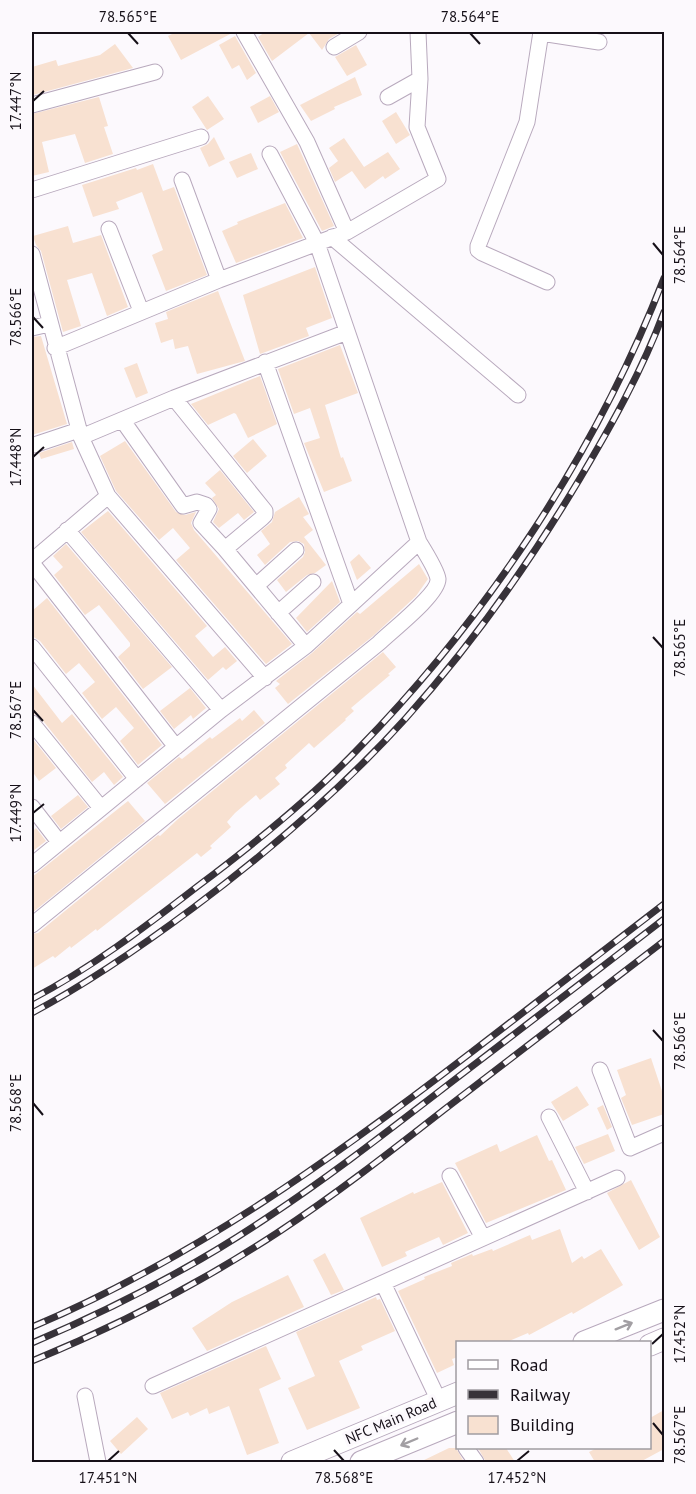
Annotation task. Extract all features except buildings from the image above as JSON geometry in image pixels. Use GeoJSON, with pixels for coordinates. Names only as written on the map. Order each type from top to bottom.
{"type":"FeatureCollection","features":[{"type":"Feature","properties":{"kind":"main road"},"geometry":{"type":"LineString","coordinates":[[586,1341],[664,1310]]}},
{"type":"Feature","properties":{"kind":"main road","name":"NFC Main Road"},"geometry":{"type":"LineString","coordinates":[[292,1462],[448,1397]]}},
{"type":"Feature","properties":{"kind":"main road","name":"NFC Main Road"},"geometry":{"type":"LineString","coordinates":[[361,1462],[456,1427]]}},
{"type":"Feature","properties":{"kind":"street"},"geometry":{"type":"LineString","coordinates":[[244,32],[307,142],[340,234],[518,395]]}},
{"type":"Feature","properties":{"kind":"street"},"geometry":{"type":"LineString","coordinates":[[334,47],[359,32]]}},
{"type":"Feature","properties":{"kind":"street"},"geometry":{"type":"LineString","coordinates":[[55,348],[141,311],[340,234],[438,179],[417,127],[420,79],[418,32]]}},
{"type":"Feature","properties":{"kind":"street"},"geometry":{"type":"LineString","coordinates":[[547,282],[482,252],[478,246],[527,122],[541,32],[599,42]]}},
{"type":"Feature","properties":{"kind":"street"},"geometry":{"type":"LineString","coordinates":[[32,105],[155,72]]}},
{"type":"Feature","properties":{"kind":"street"},"geometry":{"type":"LineString","coordinates":[[388,97],[420,79]]}},
{"type":"Feature","properties":{"kind":"street"},"geometry":{"type":"LineString","coordinates":[[32,190],[201,137]]}},
{"type":"Feature","properties":{"kind":"street"},"geometry":{"type":"LineString","coordinates":[[32,925],[379,643],[436,588],[438,579],[419,542],[317,243],[270,154]]}},
{"type":"Feature","properties":{"kind":"street"},"geometry":{"type":"LineString","coordinates":[[182,180],[219,280]]}},
{"type":"Feature","properties":{"kind":"street"},"geometry":{"type":"LineString","coordinates":[[109,229],[141,311]]}},
{"type":"Feature","properties":{"kind":"street"},"geometry":{"type":"LineString","coordinates":[[32,254],[55,348],[80,434],[108,496],[265,678]]}},
{"type":"Feature","properties":{"kind":"street"},"geometry":{"type":"LineString","coordinates":[[32,328],[49,324]]}},
{"type":"Feature","properties":{"kind":"street"},"geometry":{"type":"LineString","coordinates":[[34,444],[80,434],[123,421],[174,398],[347,332]]}},
{"type":"Feature","properties":{"kind":"street"},"geometry":{"type":"LineString","coordinates":[[265,362],[351,604]]}},
{"type":"Feature","properties":{"kind":"street"},"geometry":{"type":"LineString","coordinates":[[174,398],[265,511],[262,518],[225,549]]}},
{"type":"Feature","properties":{"kind":"street"},"geometry":{"type":"LineString","coordinates":[[123,421],[183,506],[197,502],[206,505],[209,509],[208,514],[201,523],[306,646]]}},
{"type":"Feature","properties":{"kind":"street"},"geometry":{"type":"LineString","coordinates":[[108,496],[32,562],[176,747]]}},
{"type":"Feature","properties":{"kind":"street"},"geometry":{"type":"LineString","coordinates":[[67,530],[221,710]]}},
{"type":"Feature","properties":{"kind":"street"},"geometry":{"type":"LineString","coordinates":[[32,865],[221,710],[306,646],[419,542]]}},
{"type":"Feature","properties":{"kind":"street"},"geometry":{"type":"LineString","coordinates":[[256,586],[296,550]]}},
{"type":"Feature","properties":{"kind":"street"},"geometry":{"type":"LineString","coordinates":[[278,613],[313,582]]}},
{"type":"Feature","properties":{"kind":"street"},"geometry":{"type":"LineString","coordinates":[[32,647],[137,779]]}},
{"type":"Feature","properties":{"kind":"street"},"geometry":{"type":"LineString","coordinates":[[32,723],[101,808]]}},
{"type":"Feature","properties":{"kind":"street"},"geometry":{"type":"LineString","coordinates":[[32,807],[59,842]]}},
{"type":"Feature","properties":{"kind":"street"},"geometry":{"type":"LineString","coordinates":[[600,1070],[630,1148],[664,1133]]}},
{"type":"Feature","properties":{"kind":"street"},"geometry":{"type":"LineString","coordinates":[[549,1117],[587,1192]]}},
{"type":"Feature","properties":{"kind":"street"},"geometry":{"type":"LineString","coordinates":[[450,1176],[483,1238]]}},
{"type":"Feature","properties":{"kind":"street"},"geometry":{"type":"LineString","coordinates":[[153,1386],[617,1178]]}},
{"type":"Feature","properties":{"kind":"street"},"geometry":{"type":"LineString","coordinates":[[383,1283],[448,1397]]}},
{"type":"Feature","properties":{"kind":"street"},"geometry":{"type":"LineString","coordinates":[[85,1396],[99,1462]]}},
{"type":"Feature","properties":{"kind":"street"},"geometry":{"type":"LineString","coordinates":[[467,1449],[476,1462]]}},
{"type":"Feature","properties":{"kind":"railway"},"geometry":{"type":"LineString","coordinates":[[32,999],[117,946],[261,837],[340,768],[406,698],[494,587],[535,528],[572,468],[637,342],[664,278]]}},
{"type":"Feature","properties":{"kind":"railway"},"geometry":{"type":"LineString","coordinates":[[32,1013],[114,964],[174,922],[277,842],[356,770],[406,718],[476,633],[560,511],[625,398],[664,312]]}},
{"type":"Feature","properties":{"kind":"railway"},"geometry":{"type":"LineString","coordinates":[[32,1327],[92,1300],[206,1238],[315,1167],[421,1091],[664,904]]}},
{"type":"Feature","properties":{"kind":"railway"},"geometry":{"type":"LineString","coordinates":[[32,1343],[153,1286],[268,1217],[366,1147],[664,919]]}},
{"type":"Feature","properties":{"kind":"railway"},"geometry":{"type":"LineString","coordinates":[[32,1361],[157,1303],[218,1270],[277,1233],[362,1173],[664,941]]}}]}
